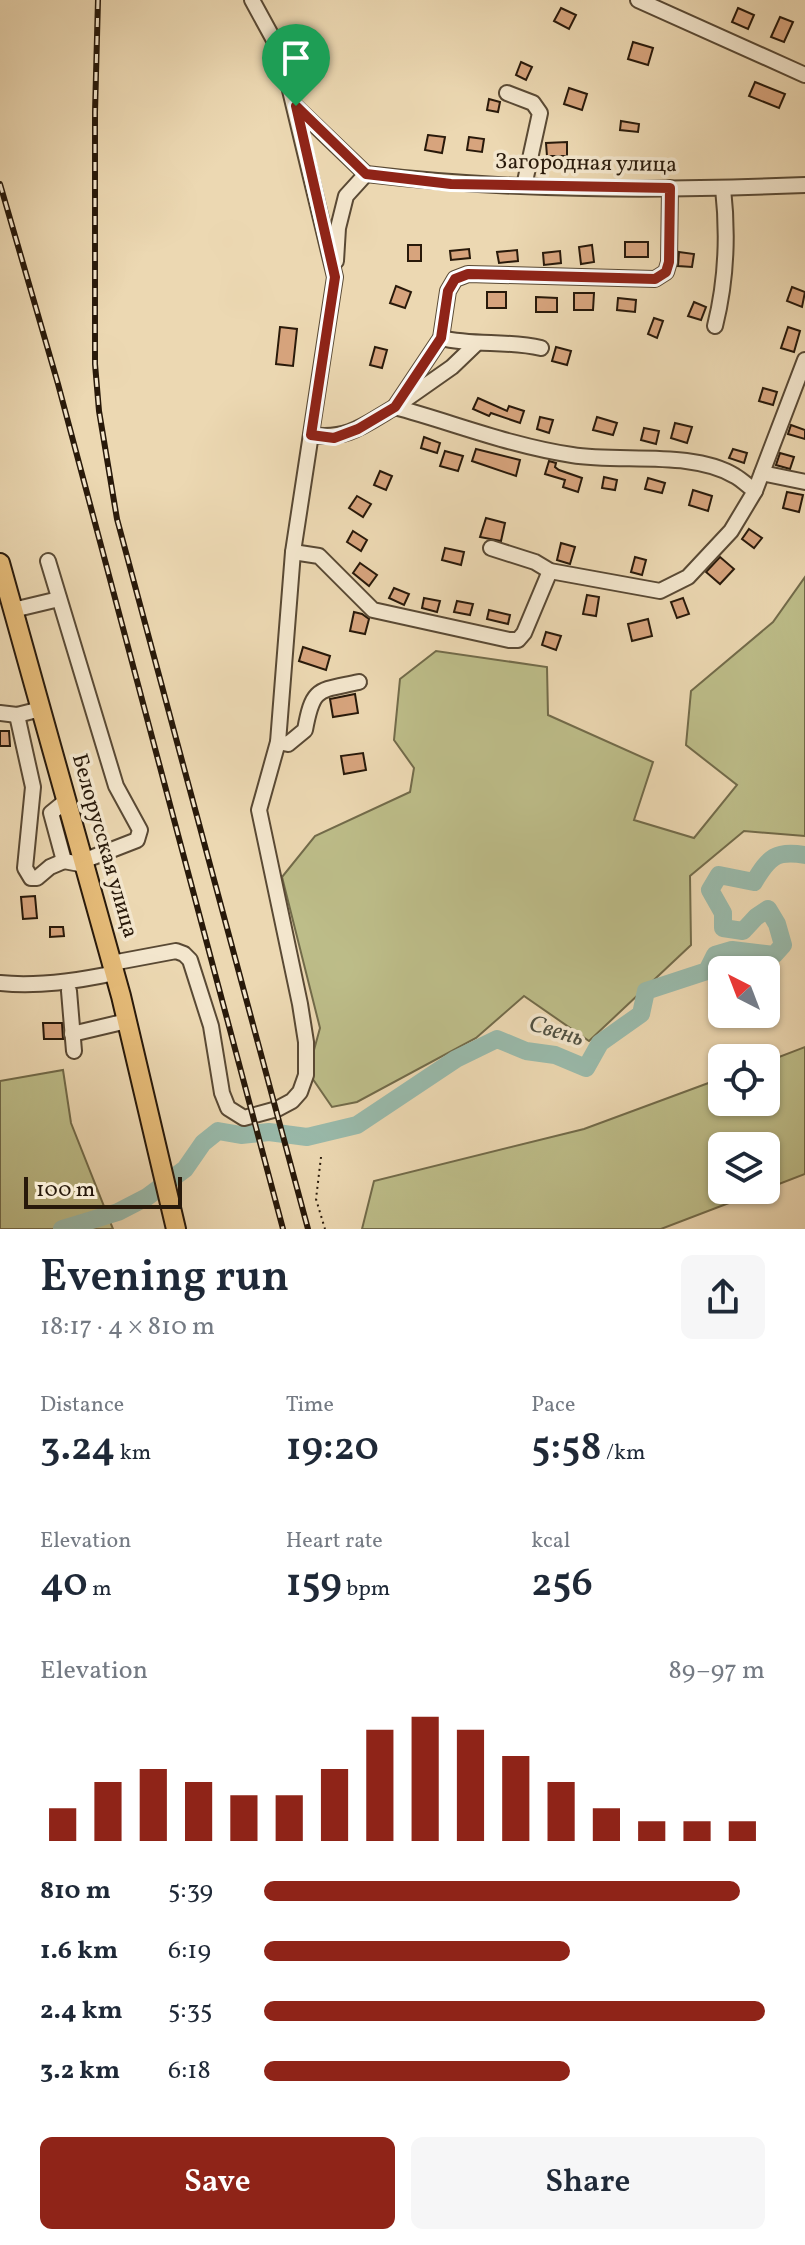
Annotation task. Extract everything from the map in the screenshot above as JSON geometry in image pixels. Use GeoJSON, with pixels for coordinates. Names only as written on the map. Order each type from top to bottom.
{"type":"FeatureCollection","features":[{"type":"Feature","properties":{"kind":"main road","name":"Белорусская улица"},"geometry":{"type":"LineString","coordinates":[[0,563],[114,968],[176,1229]]}},
{"type":"Feature","properties":{"kind":"street"},"geometry":{"type":"LineString","coordinates":[[252,0],[281,53],[335,277]]}},
{"type":"Feature","properties":{"kind":"street"},"geometry":{"type":"LineString","coordinates":[[638,0],[805,75]]}},
{"type":"Feature","properties":{"kind":"street"},"geometry":{"type":"LineString","coordinates":[[507,93],[533,103],[540,113],[524,186]]}},
{"type":"Feature","properties":{"kind":"street"},"geometry":{"type":"LineString","coordinates":[[0,983],[18,985],[80,981],[176,951],[190,960],[196,971],[211,1026],[222,1093],[228,1108],[244,1118],[277,1109],[292,1101],[300,1092],[306,1075],[306,1042],[300,1004],[259,810],[278,742],[293,552],[335,277],[338,228],[346,196],[366,174],[296,106]]}},
{"type":"Feature","properties":{"kind":"street","name":"Загородная улица"},"geometry":{"type":"LineString","coordinates":[[366,174],[451,184],[524,186],[723,188],[805,185]]}},
{"type":"Feature","properties":{"kind":"street"},"geometry":{"type":"LineString","coordinates":[[395,407],[441,338],[448,291],[455,279],[468,274],[655,279],[666,272],[669,262],[670,188]]}},
{"type":"Feature","properties":{"kind":"street"},"geometry":{"type":"LineString","coordinates":[[715,326],[723,290],[726,210],[723,188]]}},
{"type":"Feature","properties":{"kind":"street"},"geometry":{"type":"LineString","coordinates":[[441,338],[462,343],[519,343],[541,348]]}},
{"type":"Feature","properties":{"kind":"street"},"geometry":{"type":"LineString","coordinates":[[311,435],[334,438],[358,429],[452,367],[477,343]]}},
{"type":"Feature","properties":{"kind":"street"},"geometry":{"type":"LineString","coordinates":[[491,548],[535,562],[550,571],[660,591],[688,577],[731,531],[755,491],[805,360]]}},
{"type":"Feature","properties":{"kind":"street"},"geometry":{"type":"LineString","coordinates":[[395,407],[509,443],[575,456],[700,464],[734,475],[755,491]]}},
{"type":"Feature","properties":{"kind":"street"},"geometry":{"type":"LineString","coordinates":[[762,473],[805,482]]}},
{"type":"Feature","properties":{"kind":"street"},"geometry":{"type":"LineString","coordinates":[[293,552],[319,556],[373,610],[509,640],[518,640],[524,633],[550,571]]}},
{"type":"Feature","properties":{"kind":"street"},"geometry":{"type":"LineString","coordinates":[[17,715],[33,787],[25,868],[31,878],[37,878],[64,861],[84,863],[140,835],[116,786],[48,561]]}},
{"type":"Feature","properties":{"kind":"street"},"geometry":{"type":"LineString","coordinates":[[13,610],[59,599]]}},
{"type":"Feature","properties":{"kind":"street"},"geometry":{"type":"LineString","coordinates":[[278,742],[288,744],[305,730],[310,702],[321,690],[359,682]]}},
{"type":"Feature","properties":{"kind":"street"},"geometry":{"type":"LineString","coordinates":[[0,713],[17,715],[41,709]]}},
{"type":"Feature","properties":{"kind":"street"},"geometry":{"type":"LineString","coordinates":[[64,861],[51,813],[67,800]]}},
{"type":"Feature","properties":{"kind":"street"},"geometry":{"type":"LineString","coordinates":[[69,991],[74,1051]]}},
{"type":"Feature","properties":{"kind":"street"},"geometry":{"type":"LineString","coordinates":[[72,1034],[127,1021]]}},
{"type":"Feature","properties":{"kind":"path"},"geometry":{"type":"LineString","coordinates":[[321,1157],[316,1199],[325,1229]]}},
{"type":"Feature","properties":{"kind":"green space"},"geometry":{"type":"Polygon","coordinates":[[[805,577],[805,836],[744,831],[690,876],[691,945],[589,1041],[524,996],[476,1038],[357,1102],[332,1107],[308,1072],[320,1028],[282,877],[315,836],[410,792],[414,768],[394,740],[400,679],[436,651],[547,667],[548,715],[653,762],[634,820],[694,838],[737,785],[686,745],[691,691],[773,622],[805,577]]]}},
{"type":"Feature","properties":{"kind":"green space"},"geometry":{"type":"Polygon","coordinates":[[[805,1047],[805,1174],[780,1184],[780,1132],[708,1132],[708,1204],[726,1204],[661,1229],[362,1229],[374,1181],[584,1129],[708,1083],[708,1116],[780,1116],[780,1057],[805,1047]]]}},
{"type":"Feature","properties":{"kind":"green space"},"geometry":{"type":"Polygon","coordinates":[[[63,1070],[71,1123],[113,1229],[0,1229],[0,1081],[63,1070]]]}},
{"type":"Feature","properties":{"kind":"building"},"geometry":{"type":"Polygon","coordinates":[[[561,8],[576,15],[569,29],[554,21],[561,8]]]}},
{"type":"Feature","properties":{"kind":"building"},"geometry":{"type":"Polygon","coordinates":[[[738,8],[754,15],[748,29],[732,22],[738,8]]]}},
{"type":"Feature","properties":{"kind":"building"},"geometry":{"type":"Polygon","coordinates":[[[780,17],[793,22],[784,42],[771,37],[780,17]]]}},
{"type":"Feature","properties":{"kind":"building"},"geometry":{"type":"Polygon","coordinates":[[[633,42],[653,48],[648,65],[628,59],[633,42]]]}},
{"type":"Feature","properties":{"kind":"building"},"geometry":{"type":"Polygon","coordinates":[[[521,62],[532,67],[526,80],[516,75],[521,62]]]}},
{"type":"Feature","properties":{"kind":"building"},"geometry":{"type":"Polygon","coordinates":[[[755,82],[785,94],[779,108],[749,96],[755,82]]]}},
{"type":"Feature","properties":{"kind":"building"},"geometry":{"type":"Polygon","coordinates":[[[569,88],[587,94],[582,110],[564,104],[569,88]]]}},
{"type":"Feature","properties":{"kind":"building"},"geometry":{"type":"Polygon","coordinates":[[[489,99],[500,102],[498,112],[487,110],[489,99]]]}},
{"type":"Feature","properties":{"kind":"building"},"geometry":{"type":"Polygon","coordinates":[[[621,121],[639,124],[638,132],[620,130],[621,121]]]}},
{"type":"Feature","properties":{"kind":"building"},"geometry":{"type":"Polygon","coordinates":[[[428,135],[445,137],[442,153],[425,150],[428,135]]]}},
{"type":"Feature","properties":{"kind":"building"},"geometry":{"type":"Polygon","coordinates":[[[469,137],[484,139],[482,152],[467,150],[469,137]]]}},
{"type":"Feature","properties":{"kind":"building"},"geometry":{"type":"Polygon","coordinates":[[[567,142],[567,156],[547,156],[546,143],[567,142]]]}},
{"type":"Feature","properties":{"kind":"building"},"geometry":{"type":"Polygon","coordinates":[[[625,242],[648,242],[648,257],[625,257],[625,242]]]}},
{"type":"Feature","properties":{"kind":"building"},"geometry":{"type":"Polygon","coordinates":[[[408,245],[421,245],[421,261],[408,261],[408,245]]]}},
{"type":"Feature","properties":{"kind":"building"},"geometry":{"type":"Polygon","coordinates":[[[592,245],[594,262],[581,264],[579,247],[592,245]]]}},
{"type":"Feature","properties":{"kind":"building"},"geometry":{"type":"Polygon","coordinates":[[[469,249],[470,258],[451,260],[450,251],[469,249]]]}},
{"type":"Feature","properties":{"kind":"building"},"geometry":{"type":"Polygon","coordinates":[[[517,250],[518,261],[499,263],[497,252],[517,250]]]}},
{"type":"Feature","properties":{"kind":"building"},"geometry":{"type":"Polygon","coordinates":[[[560,251],[561,263],[544,265],[543,253],[560,251]]]}},
{"type":"Feature","properties":{"kind":"building"},"geometry":{"type":"Polygon","coordinates":[[[679,252],[694,254],[692,267],[678,266],[679,252]]]}},
{"type":"Feature","properties":{"kind":"building"},"geometry":{"type":"Polygon","coordinates":[[[396,286],[411,292],[405,308],[390,303],[396,286]]]}},
{"type":"Feature","properties":{"kind":"building"},"geometry":{"type":"Polygon","coordinates":[[[792,287],[805,292],[802,307],[787,301],[792,287]]]}},
{"type":"Feature","properties":{"kind":"building"},"geometry":{"type":"Polygon","coordinates":[[[487,292],[506,292],[506,308],[487,308],[487,292]]]}},
{"type":"Feature","properties":{"kind":"building"},"geometry":{"type":"Polygon","coordinates":[[[574,293],[594,293],[593,310],[574,310],[574,293]]]}},
{"type":"Feature","properties":{"kind":"building"},"geometry":{"type":"Polygon","coordinates":[[[536,297],[557,298],[557,312],[536,312],[536,297]]]}},
{"type":"Feature","properties":{"kind":"building"},"geometry":{"type":"Polygon","coordinates":[[[618,298],[636,300],[635,312],[617,310],[618,298]]]}},
{"type":"Feature","properties":{"kind":"building"},"geometry":{"type":"Polygon","coordinates":[[[694,302],[706,307],[701,320],[688,316],[694,302]]]}},
{"type":"Feature","properties":{"kind":"building"},"geometry":{"type":"Polygon","coordinates":[[[654,318],[663,321],[657,338],[648,334],[654,318]]]}},
{"type":"Feature","properties":{"kind":"building"},"geometry":{"type":"Polygon","coordinates":[[[280,327],[297,329],[293,366],[276,364],[280,327]]]}},
{"type":"Feature","properties":{"kind":"building"},"geometry":{"type":"Polygon","coordinates":[[[788,327],[800,331],[794,352],[781,348],[788,327]]]}},
{"type":"Feature","properties":{"kind":"building"},"geometry":{"type":"Polygon","coordinates":[[[375,347],[387,350],[382,368],[370,365],[375,347]]]}},
{"type":"Feature","properties":{"kind":"building"},"geometry":{"type":"Polygon","coordinates":[[[556,347],[571,351],[567,365],[552,361],[556,347]]]}},
{"type":"Feature","properties":{"kind":"building"},"geometry":{"type":"Polygon","coordinates":[[[763,388],[777,392],[773,405],[759,401],[763,388]]]}},
{"type":"Feature","properties":{"kind":"building"},"geometry":{"type":"Polygon","coordinates":[[[478,398],[507,411],[509,406],[524,411],[520,423],[473,409],[478,398]]]}},
{"type":"Feature","properties":{"kind":"building"},"geometry":{"type":"Polygon","coordinates":[[[540,417],[553,420],[549,433],[537,429],[540,417]]]}},
{"type":"Feature","properties":{"kind":"building"},"geometry":{"type":"Polygon","coordinates":[[[597,417],[617,423],[613,435],[593,430],[597,417]]]}},
{"type":"Feature","properties":{"kind":"building"},"geometry":{"type":"Polygon","coordinates":[[[675,423],[692,427],[687,443],[671,438],[675,423]]]}},
{"type":"Feature","properties":{"kind":"building"},"geometry":{"type":"Polygon","coordinates":[[[791,425],[805,430],[805,439],[788,434],[791,425]]]}},
{"type":"Feature","properties":{"kind":"building"},"geometry":{"type":"Polygon","coordinates":[[[644,428],[659,431],[656,444],[641,440],[644,428]]]}},
{"type":"Feature","properties":{"kind":"building"},"geometry":{"type":"Polygon","coordinates":[[[424,437],[440,443],[437,453],[421,448],[424,437]]]}},
{"type":"Feature","properties":{"kind":"building"},"geometry":{"type":"Polygon","coordinates":[[[476,449],[520,460],[516,476],[472,461],[476,449]]]}},
{"type":"Feature","properties":{"kind":"building"},"geometry":{"type":"Polygon","coordinates":[[[733,449],[747,453],[744,463],[729,458],[733,449]]]}},
{"type":"Feature","properties":{"kind":"building"},"geometry":{"type":"Polygon","coordinates":[[[445,451],[463,456],[458,471],[440,466],[445,451]]]}},
{"type":"Feature","properties":{"kind":"building"},"geometry":{"type":"Polygon","coordinates":[[[780,453],[794,457],[790,469],[776,465],[780,453]]]}},
{"type":"Feature","properties":{"kind":"building"},"geometry":{"type":"Polygon","coordinates":[[[549,461],[556,463],[555,467],[559,470],[582,478],[578,492],[563,487],[565,480],[545,474],[549,461]]]}},
{"type":"Feature","properties":{"kind":"building"},"geometry":{"type":"Polygon","coordinates":[[[380,471],[392,476],[386,490],[374,485],[380,471]]]}},
{"type":"Feature","properties":{"kind":"building"},"geometry":{"type":"Polygon","coordinates":[[[604,477],[617,480],[615,490],[602,488],[604,477]]]}},
{"type":"Feature","properties":{"kind":"building"},"geometry":{"type":"Polygon","coordinates":[[[648,478],[665,483],[662,493],[645,489],[648,478]]]}},
{"type":"Feature","properties":{"kind":"building"},"geometry":{"type":"Polygon","coordinates":[[[693,490],[712,496],[708,511],[689,505],[693,490]]]}},
{"type":"Feature","properties":{"kind":"building"},"geometry":{"type":"Polygon","coordinates":[[[787,492],[803,495],[799,512],[783,508],[787,492]]]}},
{"type":"Feature","properties":{"kind":"building"},"geometry":{"type":"Polygon","coordinates":[[[357,496],[371,504],[363,517],[349,508],[357,496]]]}},
{"type":"Feature","properties":{"kind":"building"},"geometry":{"type":"Polygon","coordinates":[[[486,518],[505,523],[501,541],[480,537],[486,518]]]}},
{"type":"Feature","properties":{"kind":"building"},"geometry":{"type":"Polygon","coordinates":[[[749,529],[762,538],[754,548],[742,539],[749,529]]]}},
{"type":"Feature","properties":{"kind":"building"},"geometry":{"type":"Polygon","coordinates":[[[353,531],[367,540],[361,551],[347,542],[353,531]]]}},
{"type":"Feature","properties":{"kind":"building"},"geometry":{"type":"Polygon","coordinates":[[[561,543],[575,547],[570,564],[557,560],[561,543]]]}},
{"type":"Feature","properties":{"kind":"building"},"geometry":{"type":"Polygon","coordinates":[[[445,548],[464,552],[461,565],[442,560],[445,548]]]}},
{"type":"Feature","properties":{"kind":"building"},"geometry":{"type":"Polygon","coordinates":[[[635,557],[646,560],[642,575],[631,572],[635,557]]]}},
{"type":"Feature","properties":{"kind":"building"},"geometry":{"type":"Polygon","coordinates":[[[720,557],[734,569],[720,584],[706,572],[720,557]]]}},
{"type":"Feature","properties":{"kind":"building"},"geometry":{"type":"Polygon","coordinates":[[[360,563],[377,575],[369,586],[353,573],[360,563]]]}},
{"type":"Feature","properties":{"kind":"building"},"geometry":{"type":"Polygon","coordinates":[[[394,588],[409,594],[404,605],[389,598],[394,588]]]}},
{"type":"Feature","properties":{"kind":"building"},"geometry":{"type":"Polygon","coordinates":[[[587,595],[599,597],[596,616],[583,614],[587,595]]]}},
{"type":"Feature","properties":{"kind":"building"},"geometry":{"type":"Polygon","coordinates":[[[424,598],[440,601],[437,612],[422,608],[424,598]]]}},
{"type":"Feature","properties":{"kind":"building"},"geometry":{"type":"Polygon","coordinates":[[[683,598],[689,614],[677,618],[671,602],[683,598]]]}},
{"type":"Feature","properties":{"kind":"building"},"geometry":{"type":"Polygon","coordinates":[[[457,601],[473,604],[470,615],[454,612],[457,601]]]}},
{"type":"Feature","properties":{"kind":"building"},"geometry":{"type":"Polygon","coordinates":[[[489,610],[510,615],[508,624],[487,619],[489,610]]]}},
{"type":"Feature","properties":{"kind":"building"},"geometry":{"type":"Polygon","coordinates":[[[354,612],[369,619],[365,634],[350,631],[354,612]]]}},
{"type":"Feature","properties":{"kind":"building"},"geometry":{"type":"Polygon","coordinates":[[[648,619],[652,636],[632,641],[628,624],[648,619]]]}},
{"type":"Feature","properties":{"kind":"building"},"geometry":{"type":"Polygon","coordinates":[[[546,632],[561,636],[556,650],[542,645],[546,632]]]}},
{"type":"Feature","properties":{"kind":"building"},"geometry":{"type":"Polygon","coordinates":[[[303,647],[330,656],[326,670],[299,661],[303,647]]]}},
{"type":"Feature","properties":{"kind":"building"},"geometry":{"type":"Polygon","coordinates":[[[355,694],[358,713],[333,717],[330,699],[355,694]]]}},
{"type":"Feature","properties":{"kind":"building"},"geometry":{"type":"Polygon","coordinates":[[[0,731],[9,731],[10,746],[0,746],[0,731]]]}},
{"type":"Feature","properties":{"kind":"building"},"geometry":{"type":"Polygon","coordinates":[[[363,753],[366,770],[344,774],[341,756],[363,753]]]}},
{"type":"Feature","properties":{"kind":"building"},"geometry":{"type":"Polygon","coordinates":[[[35,896],[37,918],[23,919],[21,897],[35,896]]]}},
{"type":"Feature","properties":{"kind":"building"},"geometry":{"type":"Polygon","coordinates":[[[50,927],[63,927],[64,936],[50,937],[50,927]]]}},
{"type":"Feature","properties":{"kind":"building"},"geometry":{"type":"Polygon","coordinates":[[[43,1023],[62,1023],[63,1039],[44,1039],[43,1023]]]}},
{"type":"Feature","properties":{"kind":"waterway","name":"Свень"},"geometry":{"type":"LineString","coordinates":[[62,1229],[118,1212],[147,1197],[185,1169],[203,1143],[218,1131],[241,1135],[269,1132],[307,1137],[357,1125],[456,1059],[497,1039],[526,1051],[555,1055],[586,1068],[600,1043],[641,1014],[646,991],[707,971],[715,955],[732,950],[774,955],[783,945],[777,924],[768,909],[743,931],[723,928],[723,913],[710,890],[719,875],[754,882],[774,857],[805,855]]}},
{"type":"Feature","properties":{"kind":"railway"},"geometry":{"type":"LineString","coordinates":[[98,0],[95,364],[99,411],[117,519],[308,1229]]}},
{"type":"Feature","properties":{"kind":"railway"},"geometry":{"type":"LineString","coordinates":[[0,184],[58,384],[283,1229]]}},
{"type":"Feature","properties":{"kind":"route"},"geometry":{"type":"LineString","coordinates":[[296,106],[366,174],[451,184],[670,188],[669,262],[666,272],[655,279],[468,274],[455,279],[448,291],[441,338],[395,407],[358,429],[334,438],[311,435],[335,277],[296,106]]}}]}
